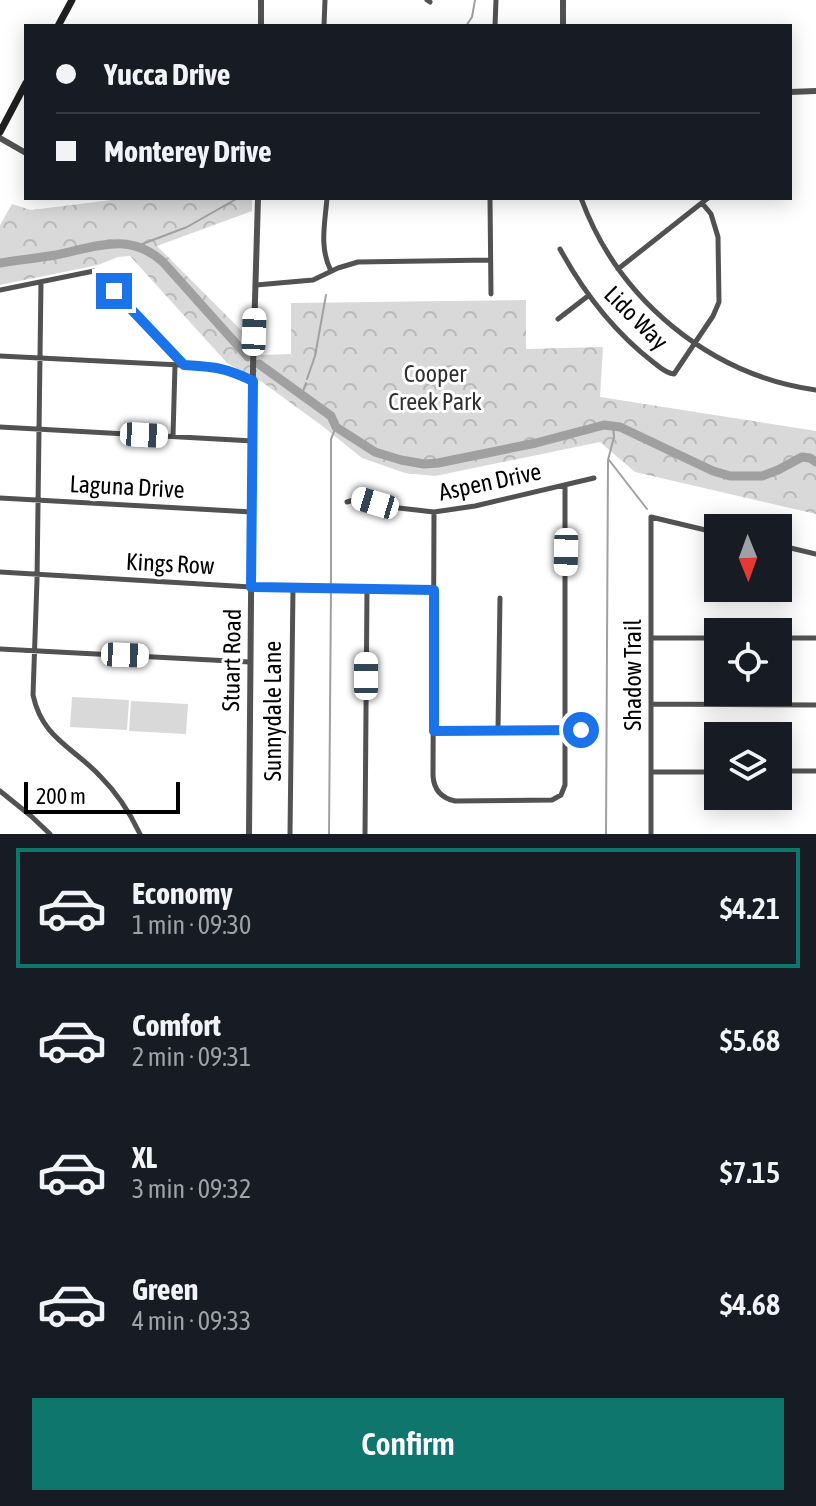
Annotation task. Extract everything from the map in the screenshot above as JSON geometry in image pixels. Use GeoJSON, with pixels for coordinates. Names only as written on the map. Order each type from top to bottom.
{"type":"FeatureCollection","features":[{"type":"Feature","properties":{"kind":"main road"},"geometry":{"type":"LineString","coordinates":[[59,24],[72,0]]}},
{"type":"Feature","properties":{"kind":"main road"},"geometry":{"type":"LineString","coordinates":[[0,132],[24,87]]}},
{"type":"Feature","properties":{"kind":"street"},"geometry":{"type":"LineString","coordinates":[[261,0],[261,24]]}},
{"type":"Feature","properties":{"kind":"street"},"geometry":{"type":"LineString","coordinates":[[324,24],[325,0]]}},
{"type":"Feature","properties":{"kind":"street"},"geometry":{"type":"LineString","coordinates":[[495,24],[496,0]]}},
{"type":"Feature","properties":{"kind":"street"},"geometry":{"type":"LineString","coordinates":[[563,0],[563,24]]}},
{"type":"Feature","properties":{"kind":"street"},"geometry":{"type":"LineString","coordinates":[[792,92],[816,91]]}},
{"type":"Feature","properties":{"kind":"street"},"geometry":{"type":"LineString","coordinates":[[0,138],[24,152]]}},
{"type":"Feature","properties":{"kind":"street","name":"Stuart Road"},"geometry":{"type":"LineString","coordinates":[[249,834],[258,200]]}},
{"type":"Feature","properties":{"kind":"street"},"geometry":{"type":"LineString","coordinates":[[327,200],[324,253],[331,271]]}},
{"type":"Feature","properties":{"kind":"street"},"geometry":{"type":"LineString","coordinates":[[490,200],[491,294]]}},
{"type":"Feature","properties":{"kind":"street"},"geometry":{"type":"LineString","coordinates":[[582,200],[600,242],[618,269],[660,315],[711,354],[746,371],[816,390]]}},
{"type":"Feature","properties":{"kind":"street"},"geometry":{"type":"LineString","coordinates":[[618,269],[705,200],[718,237],[719,302],[695,343]]}},
{"type":"Feature","properties":{"kind":"street","name":"Lido Way"},"geometry":{"type":"LineString","coordinates":[[560,249],[588,296],[615,328],[668,374],[678,370],[695,343]]}},
{"type":"Feature","properties":{"kind":"street"},"geometry":{"type":"LineString","coordinates":[[256,285],[313,280],[358,262],[490,260]]}},
{"type":"Feature","properties":{"kind":"street"},"geometry":{"type":"LineString","coordinates":[[0,290],[94,271],[184,365]]}},
{"type":"Feature","properties":{"kind":"street"},"geometry":{"type":"LineString","coordinates":[[41,282],[33,695],[42,722],[112,789],[140,834]]}},
{"type":"Feature","properties":{"kind":"street"},"geometry":{"type":"LineString","coordinates":[[558,319],[588,296]]}},
{"type":"Feature","properties":{"kind":"street"},"geometry":{"type":"LineString","coordinates":[[0,356],[220,367],[253,381]]}},
{"type":"Feature","properties":{"kind":"street"},"geometry":{"type":"LineString","coordinates":[[173,436],[175,365]]}},
{"type":"Feature","properties":{"kind":"street"},"geometry":{"type":"LineString","coordinates":[[0,427],[253,441]]}},
{"type":"Feature","properties":{"kind":"street","name":"Aspen Drive"},"geometry":{"type":"LineString","coordinates":[[347,502],[360,498],[390,507],[434,512],[475,506],[594,478]]}},
{"type":"Feature","properties":{"kind":"street"},"geometry":{"type":"LineString","coordinates":[[434,512],[435,788],[443,797],[455,801],[557,799],[565,785],[565,485]]}},
{"type":"Feature","properties":{"kind":"street","name":"Laguna Drive"},"geometry":{"type":"LineString","coordinates":[[0,498],[252,512]]}},
{"type":"Feature","properties":{"kind":"street","name":"Shadow Trail"},"geometry":{"type":"LineString","coordinates":[[651,834],[651,517],[704,530]]}},
{"type":"Feature","properties":{"kind":"street"},"geometry":{"type":"LineString","coordinates":[[792,548],[816,554]]}},
{"type":"Feature","properties":{"kind":"street","name":"Kings Row"},"geometry":{"type":"LineString","coordinates":[[0,572],[251,587],[434,590]]}},
{"type":"Feature","properties":{"kind":"street","name":"Sunnydale Lane"},"geometry":{"type":"LineString","coordinates":[[290,834],[293,587]]}},
{"type":"Feature","properties":{"kind":"street"},"geometry":{"type":"LineString","coordinates":[[365,834],[367,589]]}},
{"type":"Feature","properties":{"kind":"street"},"geometry":{"type":"LineString","coordinates":[[498,729],[500,598]]}},
{"type":"Feature","properties":{"kind":"street"},"geometry":{"type":"LineString","coordinates":[[651,638],[704,638]]}},
{"type":"Feature","properties":{"kind":"street"},"geometry":{"type":"LineString","coordinates":[[792,638],[816,638]]}},
{"type":"Feature","properties":{"kind":"street"},"geometry":{"type":"LineString","coordinates":[[0,649],[250,662]]}},
{"type":"Feature","properties":{"kind":"street"},"geometry":{"type":"LineString","coordinates":[[651,704],[816,705]]}},
{"type":"Feature","properties":{"kind":"street"},"geometry":{"type":"LineString","coordinates":[[434,731],[598,729]]}},
{"type":"Feature","properties":{"kind":"street"},"geometry":{"type":"LineString","coordinates":[[792,771],[816,771]]}},
{"type":"Feature","properties":{"kind":"street"},"geometry":{"type":"LineString","coordinates":[[651,772],[704,772]]}},
{"type":"Feature","properties":{"kind":"street"},"geometry":{"type":"LineString","coordinates":[[0,792],[50,834]]}},
{"type":"Feature","properties":{"kind":"green space","name":"Cooper Creek Park"},"geometry":{"type":"Polygon","coordinates":[[[112,200],[252,200],[252,211],[157,246],[250,339],[259,355],[291,354],[291,303],[526,300],[526,349],[603,347],[600,397],[816,431],[816,514],[635,472],[600,442],[435,476],[405,473],[362,458],[262,382],[227,363],[130,256],[0,285],[0,225],[12,204],[31,210],[112,200]]]}},
{"type":"Feature","properties":{"kind":"green space"},"geometry":{"type":"Polygon","coordinates":[[[72,697],[129,700],[127,730],[70,727],[72,697]]]}},
{"type":"Feature","properties":{"kind":"green space"},"geometry":{"type":"Polygon","coordinates":[[[131,701],[188,704],[186,734],[129,731],[131,701]]]}},
{"type":"Feature","properties":{"kind":"waterway"},"geometry":{"type":"LineString","coordinates":[[467,24],[475,0]]}},
{"type":"Feature","properties":{"kind":"waterway"},"geometry":{"type":"LineString","coordinates":[[137,246],[187,227],[234,200]]}},
{"type":"Feature","properties":{"kind":"waterway"},"geometry":{"type":"LineString","coordinates":[[0,263],[112,244],[138,247],[163,262],[248,357]]}},
{"type":"Feature","properties":{"kind":"waterway"},"geometry":{"type":"LineString","coordinates":[[307,379],[315,356],[326,295]]}},
{"type":"Feature","properties":{"kind":"waterway"},"geometry":{"type":"LineString","coordinates":[[259,364],[331,416],[336,427],[375,452],[401,460],[438,463],[604,425],[620,427],[730,476],[762,476],[802,457],[816,462]]}},
{"type":"Feature","properties":{"kind":"waterway"},"geometry":{"type":"LineString","coordinates":[[302,394],[306,383]]}},
{"type":"Feature","properties":{"kind":"waterway"},"geometry":{"type":"LineString","coordinates":[[606,834],[608,460],[614,437],[613,425]]}},
{"type":"Feature","properties":{"kind":"waterway"},"geometry":{"type":"LineString","coordinates":[[331,585],[331,439],[336,427]]}},
{"type":"Feature","properties":{"kind":"waterway"},"geometry":{"type":"LineString","coordinates":[[609,460],[647,509]]}},
{"type":"Feature","properties":{"kind":"waterway"},"geometry":{"type":"LineString","coordinates":[[329,834],[331,591]]}},
{"type":"Feature","properties":{"kind":"route"},"geometry":{"type":"LineString","coordinates":[[114,291],[184,365],[220,367],[253,381],[251,587],[434,590],[434,731],[581,730]]}}]}
